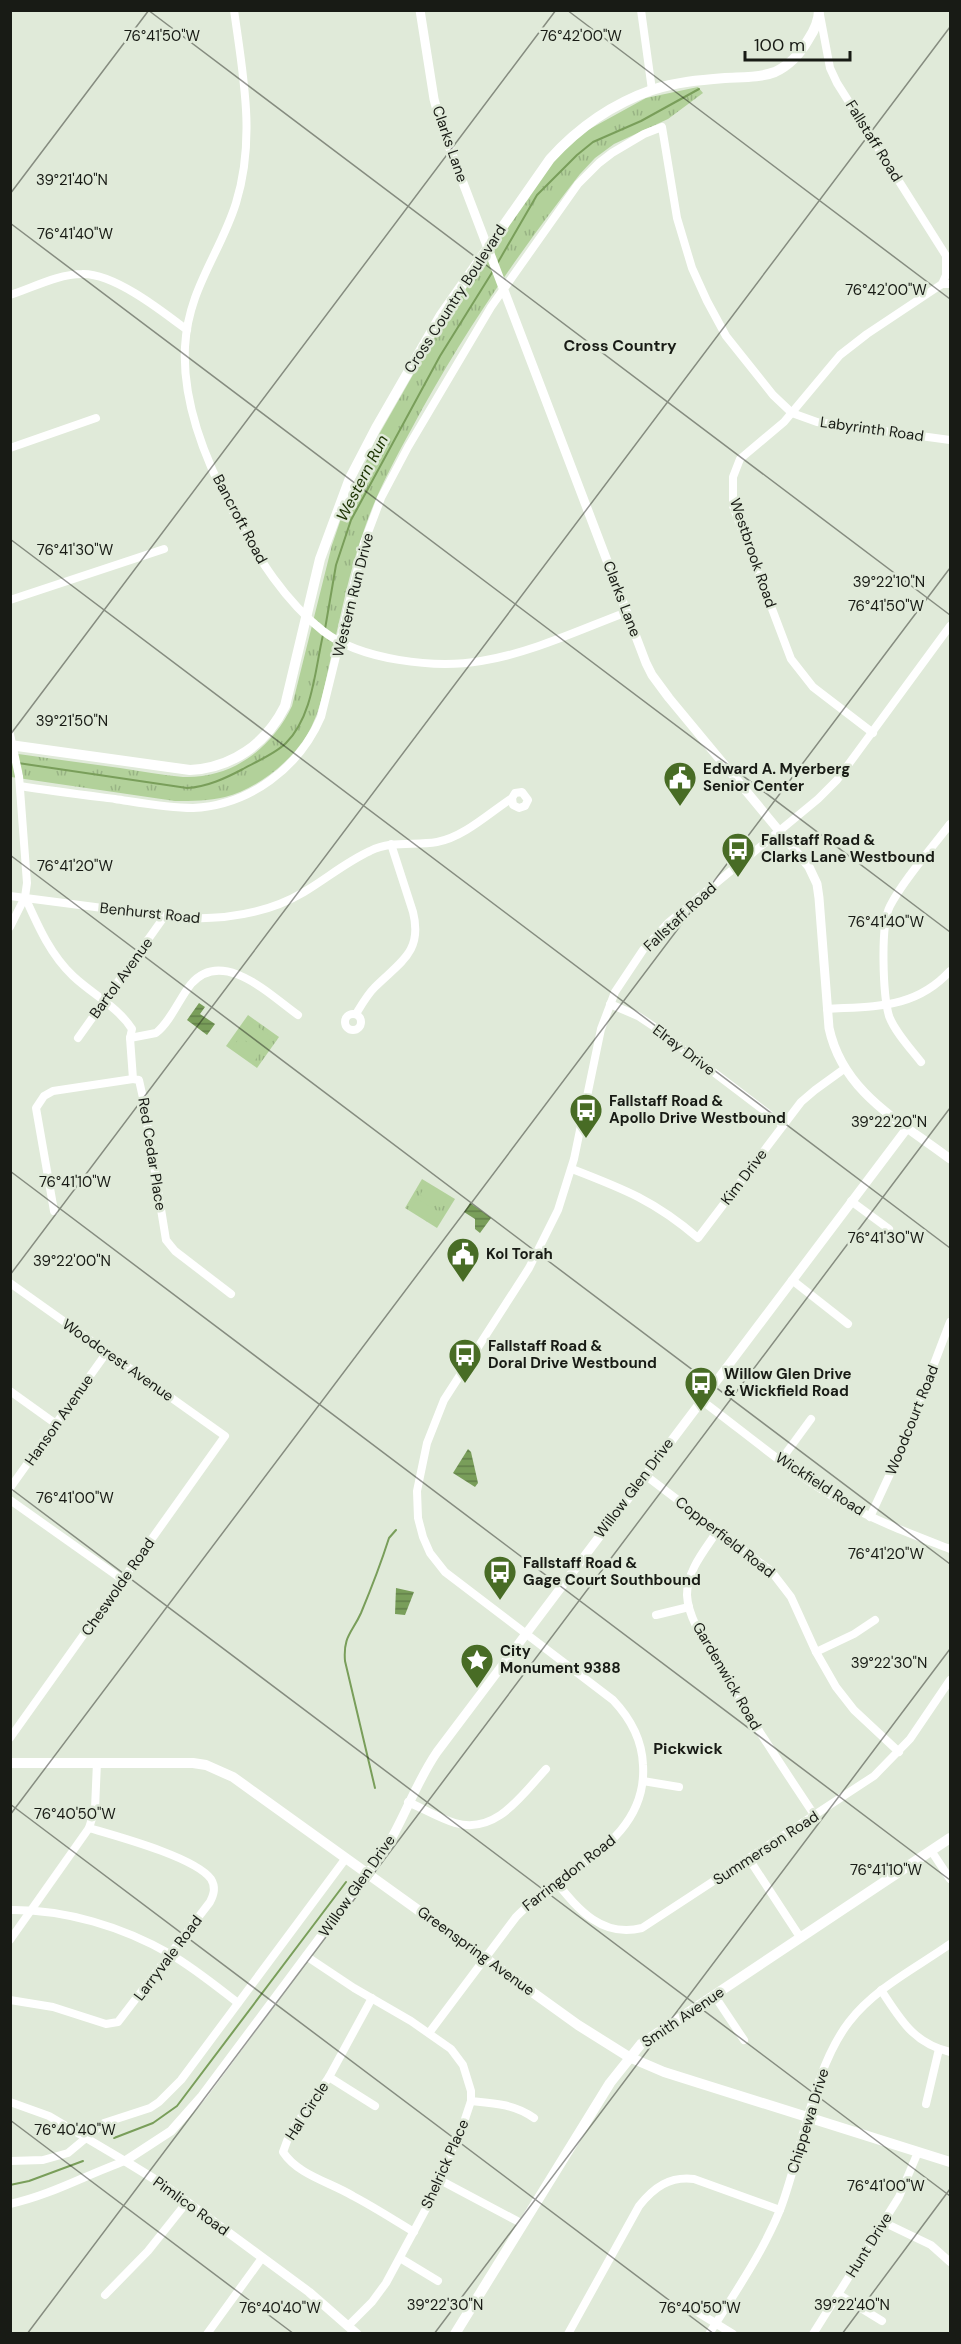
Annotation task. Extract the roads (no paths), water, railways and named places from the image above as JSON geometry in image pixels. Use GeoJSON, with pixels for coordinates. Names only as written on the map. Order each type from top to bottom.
{"type":"FeatureCollection","features":[{"type":"Feature","properties":{"kind":"main road","name":"Cross Country Boulevard"},"geometry":{"type":"LineString","coordinates":[[13,749],[177,769],[201,769],[230,761],[257,743],[280,715],[292,685],[311,620],[320,559],[350,478],[425,340],[539,173],[562,146],[582,128],[609,110],[652,90],[687,81],[761,76],[776,71],[789,63],[804,48],[814,29],[819,12]]}},
{"type":"Feature","properties":{"kind":"main road","name":"Greenspring Avenue"},"geometry":{"type":"LineString","coordinates":[[10,1763],[193,1762],[218,1769],[233,1777],[578,2025],[629,2057],[681,2078],[951,2162]]}},
{"type":"Feature","properties":{"kind":"main road","name":"Smith Avenue"},"geometry":{"type":"LineString","coordinates":[[455,2334],[521,2223],[629,2057],[656,2033],[951,1838]]}},
{"type":"Feature","properties":{"kind":"street","name":"Bancroft Road"},"geometry":{"type":"LineString","coordinates":[[234,10],[248,121],[243,172],[236,203],[199,284],[187,330],[185,364],[197,426],[214,474],[244,534],[280,587],[329,636],[379,655],[407,661],[448,664],[479,662],[530,649],[627,612]]}},
{"type":"Feature","properties":{"kind":"street","name":"Clarks Lane"},"geometry":{"type":"LineString","coordinates":[[420,10],[437,112],[646,663],[659,685],[809,867],[816,884],[832,1041],[844,1069],[860,1090],[951,1159]]}},
{"type":"Feature","properties":{"kind":"street"},"geometry":{"type":"LineString","coordinates":[[641,10],[652,90]]}},
{"type":"Feature","properties":{"kind":"street","name":"Fallstaff Road"},"geometry":{"type":"LineString","coordinates":[[819,12],[834,77],[951,262]]}},
{"type":"Feature","properties":{"kind":"street","name":"Western Run Drive"},"geometry":{"type":"LineString","coordinates":[[20,786],[180,807],[208,806],[240,798],[293,763],[309,741],[326,704],[358,563],[381,498],[469,341],[503,289],[588,173],[628,142],[662,127]]}},
{"type":"Feature","properties":{"kind":"street","name":"Labyrinth Road"},"geometry":{"type":"LineString","coordinates":[[662,127],[677,218],[699,285],[737,352],[772,395],[792,413],[817,422],[951,440]]}},
{"type":"Feature","properties":{"kind":"street","name":"Westbrook Road"},"geometry":{"type":"LineString","coordinates":[[873,733],[813,687],[788,652],[733,506],[733,477],[740,459],[792,413],[828,367],[854,343],[946,284],[945,254]]}},
{"type":"Feature","properties":{"kind":"street"},"geometry":{"type":"LineString","coordinates":[[10,296],[69,276],[90,274],[140,296],[187,330]]}},
{"type":"Feature","properties":{"kind":"street"},"geometry":{"type":"LineString","coordinates":[[10,448],[96,418]]}},
{"type":"Feature","properties":{"kind":"street"},"geometry":{"type":"LineString","coordinates":[[10,600],[164,549]]}},
{"type":"Feature","properties":{"kind":"street","name":"Fallstaff Road"},"geometry":{"type":"LineString","coordinates":[[525,1634],[452,1578],[435,1560],[420,1528],[417,1491],[427,1443],[441,1407],[456,1378],[536,1257],[558,1210],[572,1169],[597,1044],[610,1004],[627,971],[652,940],[830,787],[873,733],[951,626]]}},
{"type":"Feature","properties":{"kind":"street"},"geometry":{"type":"LineString","coordinates":[[10,734],[19,776],[27,883],[24,897],[10,927]]}},
{"type":"Feature","properties":{"kind":"street","name":"Benhurst Road"},"geometry":{"type":"LineString","coordinates":[[10,896],[164,917],[200,919],[220,917],[282,903],[306,891],[370,851],[391,844],[428,843],[448,839],[512,798]]}},
{"type":"Feature","properties":{"kind":"street"},"geometry":{"type":"LineString","coordinates":[[921,1062],[889,1015],[883,941],[886,914],[895,897],[951,824]]}},
{"type":"Feature","properties":{"kind":"street"},"geometry":{"type":"LineString","coordinates":[[356,1014],[373,989],[402,964],[415,940],[416,921],[391,844]]}},
{"type":"Feature","properties":{"kind":"street","name":"Red Cedar Place"},"geometry":{"type":"LineString","coordinates":[[24,897],[56,957],[75,978],[127,1022],[132,1029],[130,1038],[134,1079],[140,1080],[165,1234],[169,1245],[231,1294]]}},
{"type":"Feature","properties":{"kind":"street","name":"Bartol Avenue"},"geometry":{"type":"LineString","coordinates":[[78,1038],[164,917]]}},
{"type":"Feature","properties":{"kind":"street"},"geometry":{"type":"LineString","coordinates":[[130,1038],[156,1033],[191,985],[203,975],[218,970],[231,971],[246,978],[298,1016]]}},
{"type":"Feature","properties":{"kind":"street"},"geometry":{"type":"LineString","coordinates":[[827,1009],[888,1005],[921,996],[951,971]]}},
{"type":"Feature","properties":{"kind":"street","name":"Elray Drive"},"geometry":{"type":"LineString","coordinates":[[610,1004],[630,1012],[653,1026],[783,1125]]}},
{"type":"Feature","properties":{"kind":"street","name":"Kim Drive"},"geometry":{"type":"LineString","coordinates":[[572,1169],[642,1197],[670,1215],[698,1238],[807,1096],[844,1069]]}},
{"type":"Feature","properties":{"kind":"street"},"geometry":{"type":"LineString","coordinates":[[54,1211],[36,1108],[47,1093],[53,1091],[134,1079]]}},
{"type":"Feature","properties":{"kind":"street","name":"Willow Glen Drive"},"geometry":{"type":"LineString","coordinates":[[125,2161],[160,2140],[181,2122],[368,1873],[394,1834],[420,1777],[436,1752],[908,1127]]}},
{"type":"Feature","properties":{"kind":"street"},"geometry":{"type":"LineString","coordinates":[[851,1201],[889,1229]]}},
{"type":"Feature","properties":{"kind":"street"},"geometry":{"type":"LineString","coordinates":[[792,1280],[848,1324]]}},
{"type":"Feature","properties":{"kind":"street","name":"Woodcrest Avenue"},"geometry":{"type":"LineString","coordinates":[[10,1283],[225,1436]]}},
{"type":"Feature","properties":{"kind":"street","name":"Woodcourt Road"},"geometry":{"type":"LineString","coordinates":[[870,1517],[902,1448],[951,1322]]}},
{"type":"Feature","properties":{"kind":"street","name":"Hanson Avenue"},"geometry":{"type":"LineString","coordinates":[[10,1488],[107,1352]]}},
{"type":"Feature","properties":{"kind":"street"},"geometry":{"type":"LineString","coordinates":[[10,1391],[56,1424]]}},
{"type":"Feature","properties":{"kind":"street","name":"Wickfield Road"},"geometry":{"type":"LineString","coordinates":[[701,1400],[824,1490],[870,1517],[951,1548]]}},
{"type":"Feature","properties":{"kind":"street"},"geometry":{"type":"LineString","coordinates":[[781,1460],[812,1419]]}},
{"type":"Feature","properties":{"kind":"street","name":"Cheswolde Road"},"geometry":{"type":"LineString","coordinates":[[10,1737],[225,1436]]}},
{"type":"Feature","properties":{"kind":"street","name":"Copperfield Road"},"geometry":{"type":"LineString","coordinates":[[645,1474],[759,1561],[782,1584],[791,1597],[816,1652],[836,1687],[854,1710],[899,1752]]}},
{"type":"Feature","properties":{"kind":"street"},"geometry":{"type":"LineString","coordinates":[[10,1500],[123,1580]]}},
{"type":"Feature","properties":{"kind":"street","name":"Gardenwick Road"},"geometry":{"type":"LineString","coordinates":[[718,1530],[693,1569],[687,1594],[689,1607],[742,1706],[815,1816]]}},
{"type":"Feature","properties":{"kind":"street"},"geometry":{"type":"LineString","coordinates":[[656,1615],[689,1607]]}},
{"type":"Feature","properties":{"kind":"street"},"geometry":{"type":"LineString","coordinates":[[816,1652],[854,1634],[875,1620]]}},
{"type":"Feature","properties":{"kind":"street","name":"Farringdon Road"},"geometry":{"type":"LineString","coordinates":[[429,2033],[485,1957],[529,1903],[617,1836],[631,1819],[643,1781],[642,1750],[625,1714],[605,1694],[525,1634]]}},
{"type":"Feature","properties":{"kind":"street","name":"Summerson Road"},"geometry":{"type":"LineString","coordinates":[[556,1882],[579,1909],[595,1921],[613,1929],[632,1930],[652,1923],[874,1776],[899,1752],[951,1680]]}},
{"type":"Feature","properties":{"kind":"street"},"geometry":{"type":"LineString","coordinates":[[10,1940],[89,1828],[95,1809],[97,1762]]}},
{"type":"Feature","properties":{"kind":"street"},"geometry":{"type":"LineString","coordinates":[[408,1802],[457,1823],[476,1826],[485,1824],[502,1815],[546,1769]]}},
{"type":"Feature","properties":{"kind":"street"},"geometry":{"type":"LineString","coordinates":[[643,1781],[679,1787]]}},
{"type":"Feature","properties":{"kind":"street","name":"Larryvale Road"},"geometry":{"type":"LineString","coordinates":[[10,2000],[53,2007],[106,2024],[118,2022],[210,1902],[214,1888],[212,1881],[202,1872],[153,1848],[89,1828]]}},
{"type":"Feature","properties":{"kind":"street"},"geometry":{"type":"LineString","coordinates":[[932,1852],[951,1879]]}},
{"type":"Feature","properties":{"kind":"street","name":"Willow Glen Drive"},"geometry":{"type":"LineString","coordinates":[[10,2161],[52,2159],[68,2153],[104,2123],[150,2108],[166,2096],[181,2080],[346,1858]]}},
{"type":"Feature","properties":{"kind":"street"},"geometry":{"type":"LineString","coordinates":[[749,1859],[800,1937]]}},
{"type":"Feature","properties":{"kind":"street"},"geometry":{"type":"LineString","coordinates":[[10,1910],[32,1910],[102,1925],[134,1936],[170,1954],[238,2003]]}},
{"type":"Feature","properties":{"kind":"street","name":"Chippewa Drive"},"geometry":{"type":"LineString","coordinates":[[709,2334],[762,2246],[780,2210],[826,2064],[839,2037],[859,2011],[882,1990],[951,1944]]}},
{"type":"Feature","properties":{"kind":"street","name":"Shelrick Place"},"geometry":{"type":"LineString","coordinates":[[306,1956],[451,2049],[463,2064],[469,2080],[471,2101],[440,2180],[400,2258],[379,2293],[349,2325]]}},
{"type":"Feature","properties":{"kind":"street"},"geometry":{"type":"LineString","coordinates":[[882,1990],[912,2032],[928,2044],[951,2052]]}},
{"type":"Feature","properties":{"kind":"street"},"geometry":{"type":"LineString","coordinates":[[714,1995],[744,2040]]}},
{"type":"Feature","properties":{"kind":"street","name":"Hal Circle"},"geometry":{"type":"LineString","coordinates":[[372,1998],[329,2077],[290,2133],[283,2152],[288,2160],[300,2169],[354,2196],[414,2232]]}},
{"type":"Feature","properties":{"kind":"street"},"geometry":{"type":"LineString","coordinates":[[926,2104],[939,2049]]}},
{"type":"Feature","properties":{"kind":"street"},"geometry":{"type":"LineString","coordinates":[[329,2077],[375,2106]]}},
{"type":"Feature","properties":{"kind":"street"},"geometry":{"type":"LineString","coordinates":[[471,2101],[517,2108],[534,2118]]}},
{"type":"Feature","properties":{"kind":"street","name":"Pimlico Road"},"geometry":{"type":"LineString","coordinates":[[10,2102],[50,2116],[187,2202],[349,2325],[357,2334]]}},
{"type":"Feature","properties":{"kind":"street","name":"Hunt Drive"},"geometry":{"type":"LineString","coordinates":[[813,2334],[883,2222],[906,2182],[918,2152]]}},
{"type":"Feature","properties":{"kind":"street"},"geometry":{"type":"LineString","coordinates":[[10,2204],[67,2186],[125,2161]]}},
{"type":"Feature","properties":{"kind":"street"},"geometry":{"type":"LineString","coordinates":[[568,2334],[639,2206],[647,2196],[665,2182],[684,2178],[694,2179],[780,2210]]}},
{"type":"Feature","properties":{"kind":"street"},"geometry":{"type":"LineString","coordinates":[[440,2180],[521,2223]]}},
{"type":"Feature","properties":{"kind":"street"},"geometry":{"type":"LineString","coordinates":[[105,2295],[148,2251],[187,2202]]}},
{"type":"Feature","properties":{"kind":"street"},"geometry":{"type":"LineString","coordinates":[[883,2222],[931,2245],[951,2262]]}},
{"type":"Feature","properties":{"kind":"street"},"geometry":{"type":"LineString","coordinates":[[207,2334],[262,2258]]}},
{"type":"Feature","properties":{"kind":"street"},"geometry":{"type":"LineString","coordinates":[[400,2258],[438,2281]]}},
{"type":"Feature","properties":{"kind":"street"},"geometry":{"type":"LineString","coordinates":[[838,2294],[882,2321]]}},
{"type":"Feature","properties":{"kind":"street"},"geometry":{"type":"LineString","coordinates":[[686,2304],[733,2334]]}},
{"type":"Feature","properties":{"kind":"waterway","name":"Western Run"},"geometry":{"type":"LineString","coordinates":[[497,264],[537,195],[577,155],[593,142],[641,121],[699,89]]}},
{"type":"Feature","properties":{"kind":"waterway","name":"Western Run"},"geometry":{"type":"LineString","coordinates":[[325,629],[336,565],[351,520],[440,356],[493,271]]}},
{"type":"Feature","properties":{"kind":"waterway","name":"Western Run"},"geometry":{"type":"LineString","coordinates":[[18,763],[187,788],[223,779],[277,751],[295,732],[312,692],[323,635]]}},
{"type":"Feature","properties":{"kind":"waterway"},"geometry":{"type":"LineString","coordinates":[[375,1788],[345,1661],[345,1646],[361,1613],[389,1538],[396,1530]]}},
{"type":"Feature","properties":{"kind":"waterway"},"geometry":{"type":"LineString","coordinates":[[114,2138],[153,2123],[177,2106],[346,1882]]}},
{"type":"Feature","properties":{"kind":"waterway"},"geometry":{"type":"LineString","coordinates":[[10,2185],[29,2181],[83,2161]]}},
{"type":"Feature","properties":{"kind":"place","name":"Edward A. Myerberg Senior Center"},"geometry":{"type":"Point","coordinates":[680,807]}},
{"type":"Feature","properties":{"kind":"place","name":"Fallstaff Road & Clarks Lane Westbound"},"geometry":{"type":"Point","coordinates":[738,878]}},
{"type":"Feature","properties":{"kind":"place","name":"Fallstaff Road & Apollo Drive Westbound"},"geometry":{"type":"Point","coordinates":[586,1139]}},
{"type":"Feature","properties":{"kind":"place","name":"Kol Torah"},"geometry":{"type":"Point","coordinates":[463,1283]}},
{"type":"Feature","properties":{"kind":"place","name":"Fallstaff Road & Doral Drive Westbound"},"geometry":{"type":"Point","coordinates":[465,1384]}},
{"type":"Feature","properties":{"kind":"place","name":"Willow Glen Drive & Wickfield Road"},"geometry":{"type":"Point","coordinates":[701,1412]}},
{"type":"Feature","properties":{"kind":"place","name":"Fallstaff Road & Gage Court Southbound"},"geometry":{"type":"Point","coordinates":[500,1601]}},
{"type":"Feature","properties":{"kind":"place","name":"City Monument 9388"},"geometry":{"type":"Point","coordinates":[477,1689]}},
{"type":"Feature","properties":{"kind":"district","name":"Cross Country"},"geometry":{"type":"Point","coordinates":[620,345]}},
{"type":"Feature","properties":{"kind":"district","name":"Pickwick"},"geometry":{"type":"Point","coordinates":[688,1748]}}]}
